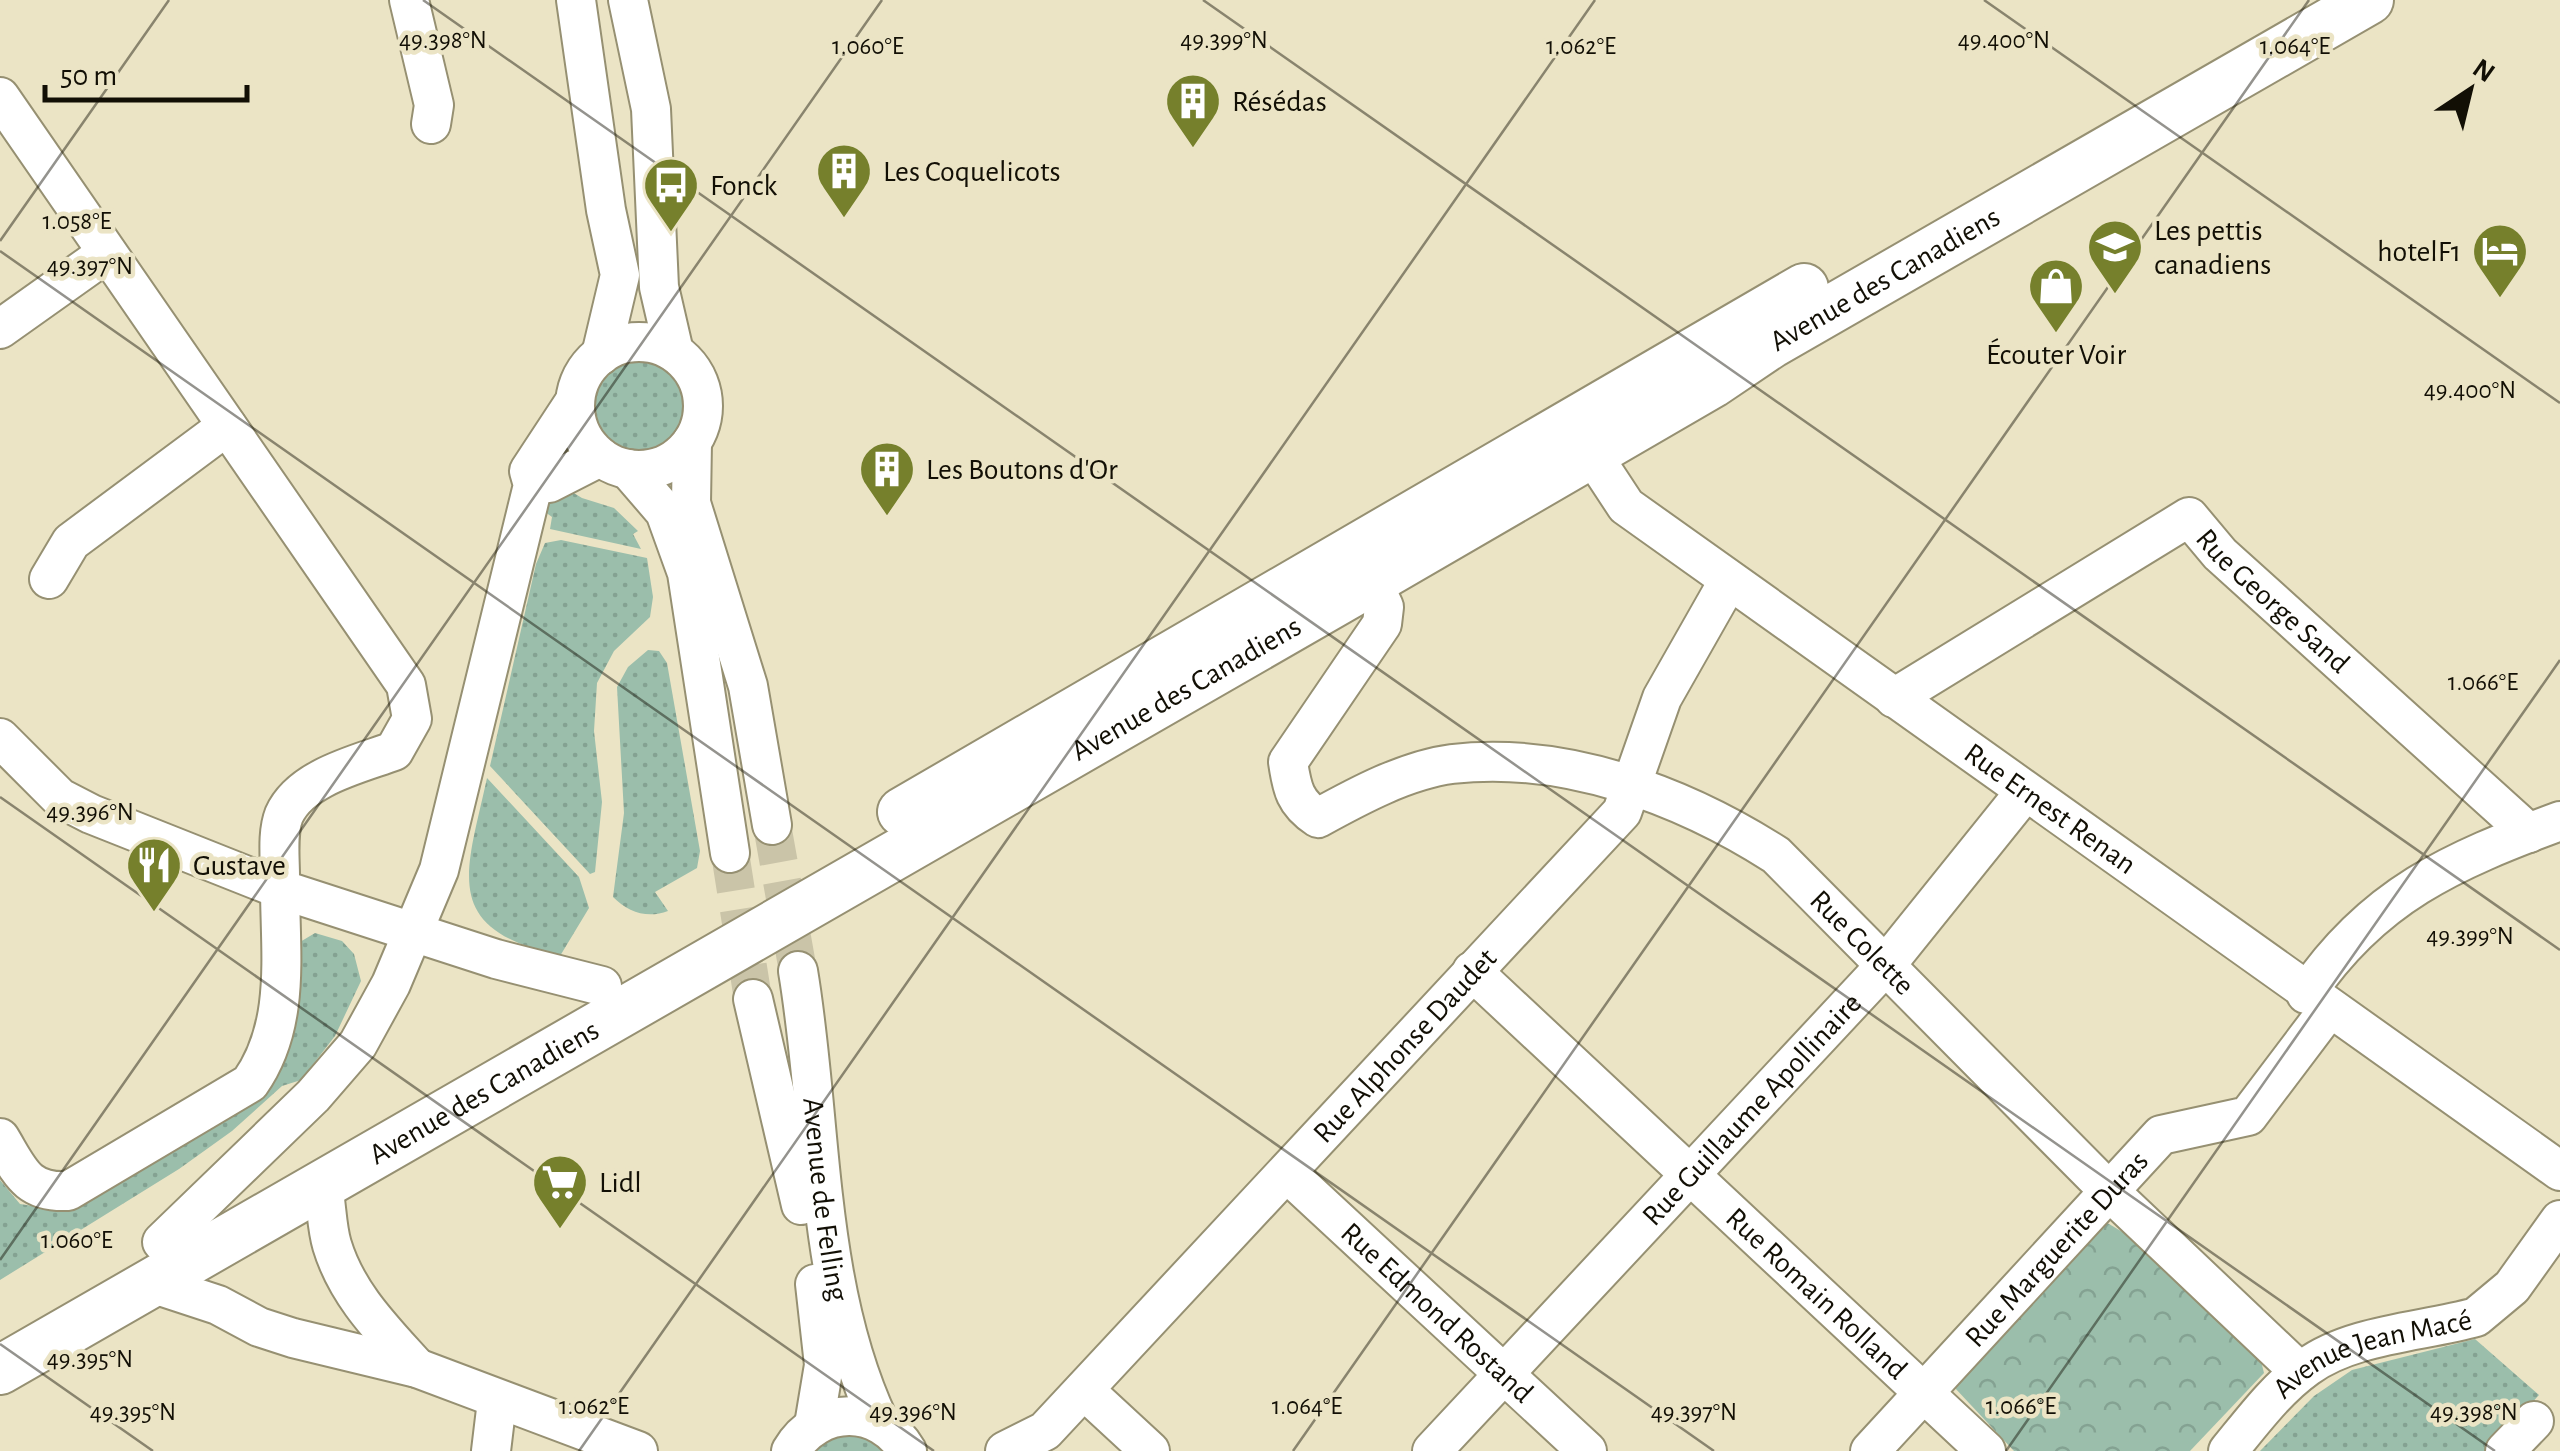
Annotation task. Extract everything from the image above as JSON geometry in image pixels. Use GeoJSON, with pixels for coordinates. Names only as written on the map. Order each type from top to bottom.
{"type":"FeatureCollection","features":[{"type":"Feature","properties":{"kind":"main road","name":"Avenue des Canadiens"},"geometry":{"type":"LineString","coordinates":[[0,1370],[156,1262],[602,986],[759,901],[872,829],[1580,438],[2311,0]]}},
{"type":"Feature","properties":{"kind":"main road","name":"Avenue des Canadiens"},"geometry":{"type":"LineString","coordinates":[[0,1336],[322,1182],[1372,581],[1580,438],[1771,344],[2369,0]]}},
{"type":"Feature","properties":{"kind":"street"},"geometry":{"type":"LineString","coordinates":[[409,0],[434,104],[431,124]]}},
{"type":"Feature","properties":{"kind":"street"},"geometry":{"type":"LineString","coordinates":[[576,0],[606,210],[620,275],[600,355]]}},
{"type":"Feature","properties":{"kind":"street"},"geometry":{"type":"LineString","coordinates":[[628,0],[651,109],[658,286],[674,352],[695,374],[702,396],[702,418],[692,442],[691,504],[748,686],[772,826]]}},
{"type":"Feature","properties":{"kind":"street"},"geometry":{"type":"LineString","coordinates":[[0,97],[406,685],[412,719],[394,751],[336,772],[307,790],[285,814],[280,888],[280,1020],[269,1056],[250,1083],[68,1191],[42,1192],[27,1180],[0,1138]]}},
{"type":"Feature","properties":{"kind":"street"},"geometry":{"type":"LineString","coordinates":[[0,329],[107,252]]}},
{"type":"Feature","properties":{"kind":"street"},"geometry":{"type":"LineString","coordinates":[[638,1451],[417,1368],[259,1327],[156,1262],[358,1044],[416,934],[438,870],[533,485],[529,471],[575,402],[586,370],[600,355],[637,342],[674,352]]}},
{"type":"Feature","properties":{"kind":"street"},"geometry":{"type":"LineString","coordinates":[[575,402],[578,426],[665,512],[687,573],[730,853]]}},
{"type":"Feature","properties":{"kind":"street"},"geometry":{"type":"LineString","coordinates":[[50,579],[71,542],[227,426]]}},
{"type":"Feature","properties":{"kind":"street","name":"Rue Ernest Renan"},"geometry":{"type":"LineString","coordinates":[[1580,438],[1626,506],[2317,1002],[2560,1171]]}},
{"type":"Feature","properties":{"kind":"street"},"geometry":{"type":"LineString","coordinates":[[533,485],[614,463],[669,462],[692,442]]}},
{"type":"Feature","properties":{"kind":"street","name":"Rue George Sand"},"geometry":{"type":"LineString","coordinates":[[1894,698],[2188,517],[2220,554],[2544,827]]}},
{"type":"Feature","properties":{"kind":"street","name":"Rue Alphonse Daudet"},"geometry":{"type":"LineString","coordinates":[[1004,1451],[1045,1432],[1622,812],[1662,698],[1729,580]]}},
{"type":"Feature","properties":{"kind":"street","name":"Rue Colette"},"geometry":{"type":"LineString","coordinates":[[1372,581],[1384,607],[1382,624],[1288,762],[1292,792],[1300,806],[1318,818],[1364,792],[1448,764],[1540,764],[1633,786],[1724,822],[1776,855],[2108,1190],[2300,1372]]}},
{"type":"Feature","properties":{"kind":"street"},"geometry":{"type":"LineString","coordinates":[[0,738],[60,798],[280,888],[416,934],[602,986]]}},
{"type":"Feature","properties":{"kind":"street","name":"Rue Guillaume Apollinaire"},"geometry":{"type":"LineString","coordinates":[[1432,1451],[1885,966],[2025,792]]}},
{"type":"Feature","properties":{"kind":"street","name":"Rue Marguerite Duras"},"geometry":{"type":"LineString","coordinates":[[1870,1451],[1922,1390],[2014,1298],[2160,1136],[2248,1116],[2317,1002],[2348,940],[2402,891],[2482,849],[2544,827]]}},
{"type":"Feature","properties":{"kind":"street","name":"Rue Romain Rolland"},"geometry":{"type":"LineString","coordinates":[[1472,971],[1986,1451]]}},
{"type":"Feature","properties":{"kind":"street","name":"Avenue de Felling"},"geometry":{"type":"LineString","coordinates":[[798,972],[812,1059],[820,1169],[857,1368],[904,1443]]}},
{"type":"Feature","properties":{"kind":"street","name":"Avenue de Felling"},"geometry":{"type":"LineString","coordinates":[[753,998],[767,1074],[792,1153],[822,1322],[824,1365],[796,1444]]}},
{"type":"Feature","properties":{"kind":"street","name":"Rue Edmond Rostand"},"geometry":{"type":"LineString","coordinates":[[1287,1173],[1587,1451]]}},
{"type":"Feature","properties":{"kind":"street"},"geometry":{"type":"LineString","coordinates":[[322,1182],[332,1244],[345,1279],[366,1311],[417,1368]]}},
{"type":"Feature","properties":{"kind":"street","name":"Avenue Jean Macé"},"geometry":{"type":"LineString","coordinates":[[2228,1451],[2300,1372],[2335,1352],[2476,1317],[2512,1287],[2560,1220]]}},
{"type":"Feature","properties":{"kind":"street"},"geometry":{"type":"LineString","coordinates":[[1084,1390],[1150,1451]]}},
{"type":"Feature","properties":{"kind":"street"},"geometry":{"type":"LineString","coordinates":[[491,1451],[497,1401]]}},
{"type":"Feature","properties":{"kind":"street"},"geometry":{"type":"LineString","coordinates":[[796,1444],[846,1415],[904,1443]]}},
{"type":"Feature","properties":{"kind":"street"},"geometry":{"type":"LineString","coordinates":[[2506,1451],[2534,1421]]}},
{"type":"Feature","properties":{"kind":"green space"},"geometry":{"type":"Polygon","coordinates":[[[638,361],[655,364],[670,374],[680,389],[680,423],[670,438],[655,448],[638,451],[621,448],[606,438],[596,423],[593,406],[596,389],[606,374],[621,364],[638,361]]]}},
{"type":"Feature","properties":{"kind":"green space"},"geometry":{"type":"Polygon","coordinates":[[[562,486],[582,498],[614,508],[638,531],[633,534],[641,549],[550,529],[552,517],[541,509],[562,486]]]}},
{"type":"Feature","properties":{"kind":"green space"},"geometry":{"type":"Polygon","coordinates":[[[561,540],[647,558],[653,597],[650,617],[614,651],[597,683],[594,731],[602,802],[595,872],[590,874],[490,766],[536,564],[545,543],[561,540]]]}},
{"type":"Feature","properties":{"kind":"green space"},"geometry":{"type":"Polygon","coordinates":[[[648,650],[659,651],[667,663],[700,851],[697,868],[655,892],[668,911],[653,914],[631,910],[613,897],[624,813],[617,687],[628,667],[648,650]]]}},
{"type":"Feature","properties":{"kind":"green space"},"geometry":{"type":"Polygon","coordinates":[[[487,778],[579,877],[589,908],[560,956],[495,930],[479,913],[471,893],[469,870],[487,778]]]}},
{"type":"Feature","properties":{"kind":"green space"},"geometry":{"type":"Polygon","coordinates":[[[315,933],[342,941],[354,954],[361,981],[335,1036],[301,1080],[282,1086],[232,1131],[179,1169],[0,1280],[0,1180],[20,1204],[53,1209],[256,1092],[300,942],[315,933]]]}},
{"type":"Feature","properties":{"kind":"green space"},"geometry":{"type":"Polygon","coordinates":[[[2104,1221],[2141,1243],[2260,1357],[2264,1373],[2190,1451],[2014,1451],[1954,1387],[2104,1221]]]}},
{"type":"Feature","properties":{"kind":"green space"},"geometry":{"type":"Polygon","coordinates":[[[2475,1339],[2539,1395],[2488,1451],[2260,1451],[2314,1396],[2352,1370],[2475,1339]]]}},
{"type":"Feature","properties":{"kind":"green space"},"geometry":{"type":"Polygon","coordinates":[[[837,1434],[863,1434],[887,1451],[811,1451],[837,1434]]]}},
{"type":"Feature","properties":{"kind":"tunnel"},"geometry":{"type":"LineString","coordinates":[[772,825],[798,971]]}},
{"type":"Feature","properties":{"kind":"tunnel"},"geometry":{"type":"LineString","coordinates":[[730,853],[753,999]]}},
{"type":"Feature","properties":{"kind":"place","name":"Résédas"},"geometry":{"type":"Point","coordinates":[1193,150]}},
{"type":"Feature","properties":{"kind":"place","name":"Les Coquelicots"},"geometry":{"type":"Point","coordinates":[844,220]}},
{"type":"Feature","properties":{"kind":"place","name":"Fonck"},"geometry":{"type":"Point","coordinates":[671,234]}},
{"type":"Feature","properties":{"kind":"place","name":"Les pettis canadiens"},"geometry":{"type":"Point","coordinates":[2115,296]}},
{"type":"Feature","properties":{"kind":"place","name":"hotelF1"},"geometry":{"type":"Point","coordinates":[2500,300]}},
{"type":"Feature","properties":{"kind":"place","name":"Écouter Voir"},"geometry":{"type":"Point","coordinates":[2056,335]}},
{"type":"Feature","properties":{"kind":"place","name":"Les Boutons d'Or"},"geometry":{"type":"Point","coordinates":[887,518]}},
{"type":"Feature","properties":{"kind":"place","name":"Gustave"},"geometry":{"type":"Point","coordinates":[154,914]}},
{"type":"Feature","properties":{"kind":"place","name":"Lidl"},"geometry":{"type":"Point","coordinates":[560,1231]}}]}
